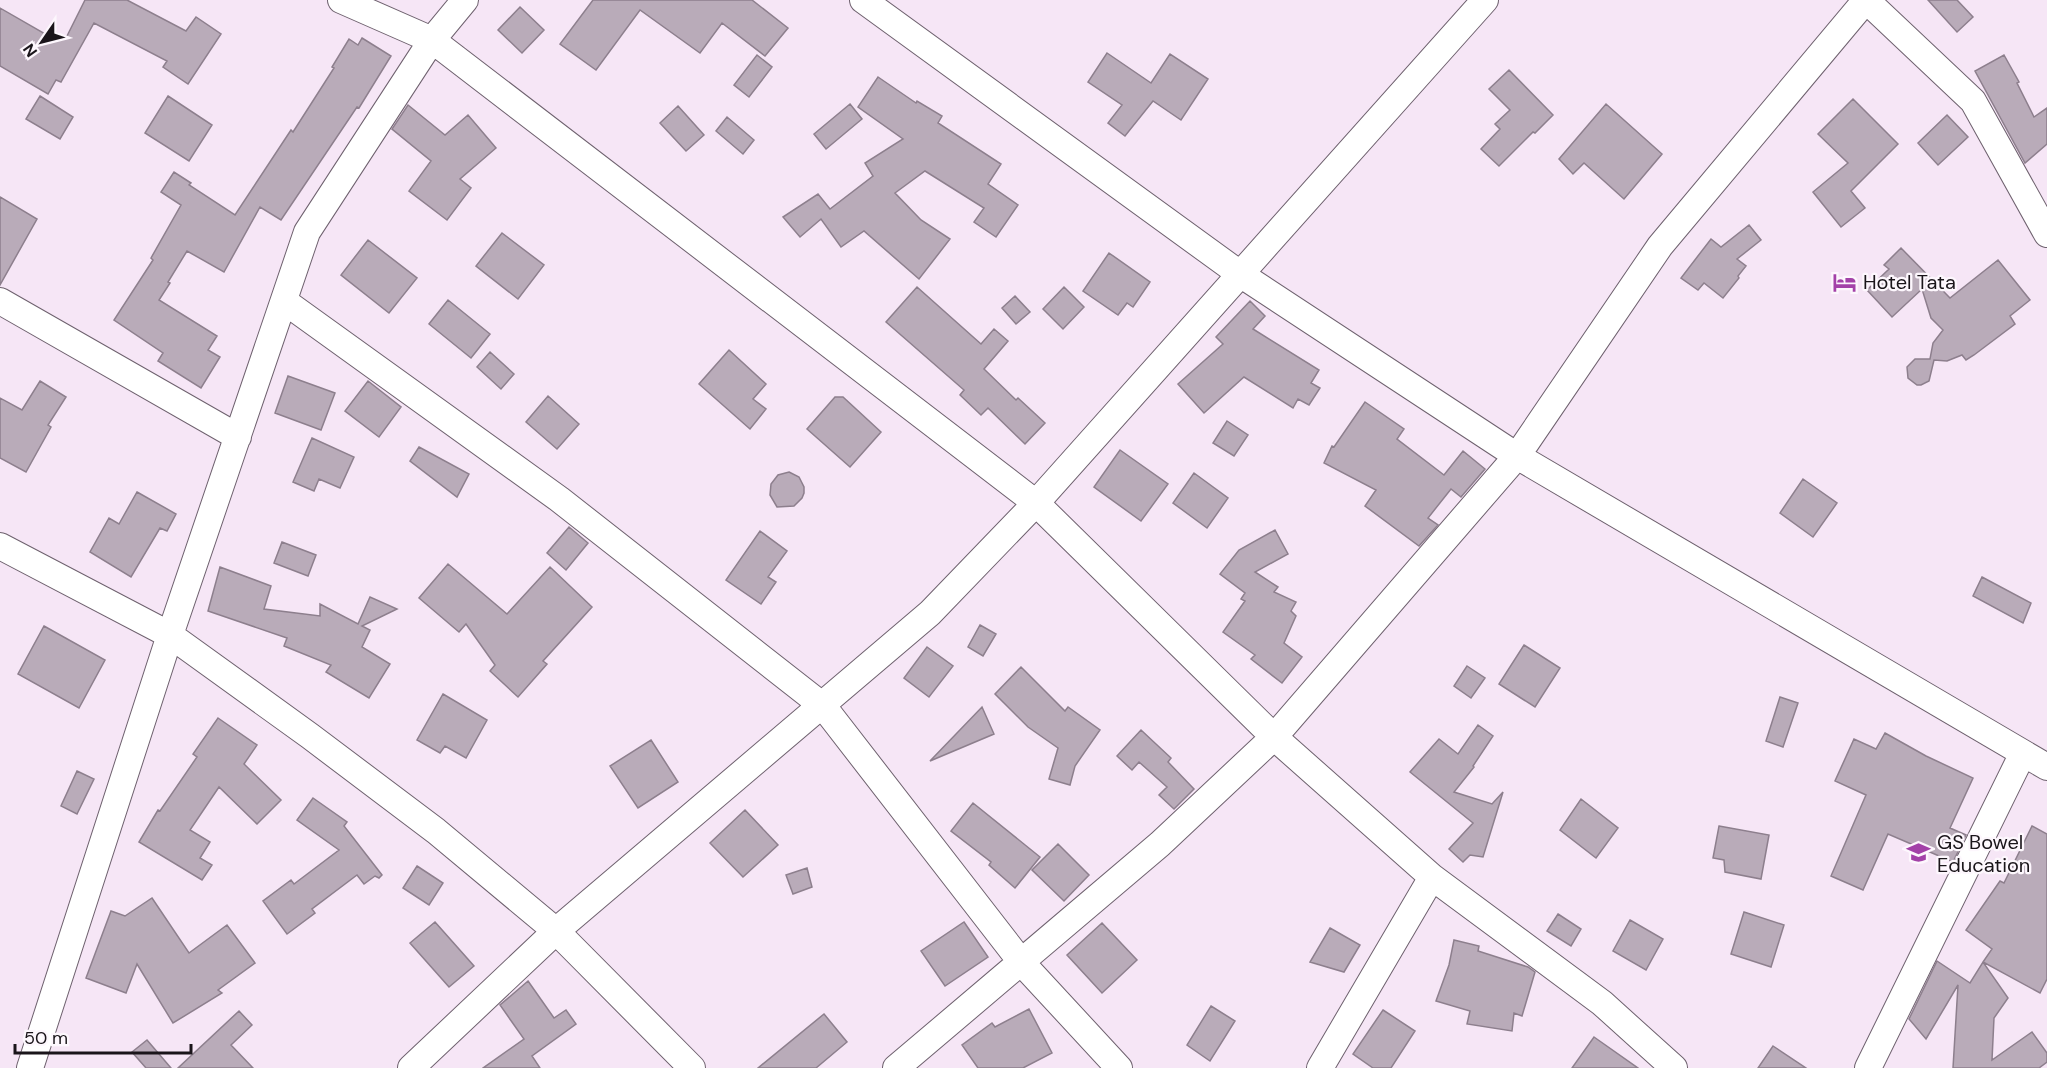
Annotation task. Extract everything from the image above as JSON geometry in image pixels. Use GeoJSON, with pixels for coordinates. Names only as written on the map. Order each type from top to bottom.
{"type":"FeatureCollection","features":[{"type":"Feature","properties":{"kind":"street"},"geometry":{"type":"LineString","coordinates":[[341,0],[432,40],[1036,503],[1274,737],[1432,877],[1602,1003],[1674,1068]]}},
{"type":"Feature","properties":{"kind":"street"},"geometry":{"type":"LineString","coordinates":[[30,1068],[170,635],[307,232],[432,40],[465,0]]}},
{"type":"Feature","properties":{"kind":"street"},"geometry":{"type":"LineString","coordinates":[[863,0],[1240,274],[1517,456],[2047,767]]}},
{"type":"Feature","properties":{"kind":"street"},"geometry":{"type":"LineString","coordinates":[[411,1068],[556,931],[930,613],[1036,503],[1485,0]]}},
{"type":"Feature","properties":{"kind":"street"},"geometry":{"type":"LineString","coordinates":[[896,1068],[1160,844],[1274,737],[1517,456],[1660,246],[1866,0],[1973,101],[2047,234]]}},
{"type":"Feature","properties":{"kind":"street"},"geometry":{"type":"LineString","coordinates":[[0,301],[238,437]]}},
{"type":"Feature","properties":{"kind":"street"},"geometry":{"type":"LineString","coordinates":[[284,301],[559,499],[823,706],[1022,963],[1119,1068]]}},
{"type":"Feature","properties":{"kind":"street"},"geometry":{"type":"LineString","coordinates":[[0,546],[170,635],[436,831],[556,931],[692,1068]]}},
{"type":"Feature","properties":{"kind":"street"},"geometry":{"type":"LineString","coordinates":[[1868,1068],[2023,753]]}},
{"type":"Feature","properties":{"kind":"street"},"geometry":{"type":"LineString","coordinates":[[1320,1068],[1432,877]]}},
{"type":"Feature","properties":{"kind":"building"},"geometry":{"type":"Polygon","coordinates":[[[85,0],[127,0],[186,31],[196,17],[221,34],[188,84],[163,67],[167,61],[94,23],[61,82],[56,80],[48,94],[0,66],[0,8],[52,38],[55,32],[66,38],[85,0]]]}},
{"type":"Feature","properties":{"kind":"building"},"geometry":{"type":"Polygon","coordinates":[[[593,0],[752,0],[788,28],[765,56],[722,23],[700,53],[640,10],[596,70],[560,44],[593,0]]]}},
{"type":"Feature","properties":{"kind":"building"},"geometry":{"type":"Polygon","coordinates":[[[1928,0],[1957,0],[1973,17],[1957,32],[1928,0]]]}},
{"type":"Feature","properties":{"kind":"building"},"geometry":{"type":"Polygon","coordinates":[[[520,7],[544,30],[522,53],[498,30],[520,7]]]}},
{"type":"Feature","properties":{"kind":"building"},"geometry":{"type":"Polygon","coordinates":[[[362,38],[391,56],[359,108],[357,107],[281,220],[260,207],[224,272],[187,251],[159,300],[217,336],[208,350],[220,357],[201,388],[158,361],[163,353],[114,320],[153,260],[151,258],[181,205],[161,192],[174,172],[191,183],[189,185],[235,215],[291,130],[293,132],[334,68],[332,67],[349,39],[358,45],[362,38]]]}},
{"type":"Feature","properties":{"kind":"building"},"geometry":{"type":"Polygon","coordinates":[[[1107,53],[1151,83],[1170,54],[1208,79],[1181,120],[1153,101],[1125,136],[1108,123],[1122,105],[1088,82],[1107,53]]]}},
{"type":"Feature","properties":{"kind":"building"},"geometry":{"type":"Polygon","coordinates":[[[757,55],[772,67],[749,97],[734,85],[757,55]]]}},
{"type":"Feature","properties":{"kind":"building"},"geometry":{"type":"Polygon","coordinates":[[[2004,55],[2034,117],[2047,108],[2047,144],[2025,163],[1975,71],[2004,55]]]}},
{"type":"Feature","properties":{"kind":"building"},"geometry":{"type":"Polygon","coordinates":[[[1509,70],[1553,115],[1499,166],[1481,149],[1500,129],[1495,124],[1510,110],[1489,89],[1509,70]]]}},
{"type":"Feature","properties":{"kind":"building"},"geometry":{"type":"Polygon","coordinates":[[[878,77],[916,103],[917,101],[942,116],[938,123],[1001,164],[988,184],[1018,205],[996,237],[974,222],[984,208],[925,171],[895,193],[921,220],[950,239],[919,279],[864,231],[841,247],[821,219],[800,237],[783,217],[818,194],[830,209],[873,176],[865,163],[903,139],[858,107],[878,77]]]}},
{"type":"Feature","properties":{"kind":"building"},"geometry":{"type":"Polygon","coordinates":[[[40,96],[73,117],[60,139],[26,119],[40,96]]]}},
{"type":"Feature","properties":{"kind":"building"},"geometry":{"type":"Polygon","coordinates":[[[168,96],[212,125],[189,161],[145,133],[168,96]]]}},
{"type":"Feature","properties":{"kind":"building"},"geometry":{"type":"Polygon","coordinates":[[[1853,99],[1898,144],[1851,191],[1865,208],[1841,227],[1813,192],[1848,163],[1818,134],[1853,99]]]}},
{"type":"Feature","properties":{"kind":"building"},"geometry":{"type":"Polygon","coordinates":[[[850,104],[862,119],[826,149],[814,134],[850,104]]]}},
{"type":"Feature","properties":{"kind":"building"},"geometry":{"type":"Polygon","coordinates":[[[1606,104],[1662,154],[1624,199],[1584,163],[1573,174],[1559,159],[1606,104]]]}},
{"type":"Feature","properties":{"kind":"building"},"geometry":{"type":"Polygon","coordinates":[[[408,105],[445,135],[468,115],[496,148],[460,179],[471,188],[447,220],[409,191],[431,161],[392,129],[408,105]]]}},
{"type":"Feature","properties":{"kind":"building"},"geometry":{"type":"Polygon","coordinates":[[[678,106],[704,135],[686,151],[660,123],[678,106]]]}},
{"type":"Feature","properties":{"kind":"building"},"geometry":{"type":"Polygon","coordinates":[[[1947,115],[1968,137],[1938,165],[1918,143],[1947,115]]]}},
{"type":"Feature","properties":{"kind":"building"},"geometry":{"type":"Polygon","coordinates":[[[727,117],[754,140],[743,154],[716,131],[727,117]]]}},
{"type":"Feature","properties":{"kind":"building"},"geometry":{"type":"Polygon","coordinates":[[[0,197],[37,219],[0,285],[0,197]]]}},
{"type":"Feature","properties":{"kind":"building"},"geometry":{"type":"Polygon","coordinates":[[[1749,225],[1761,240],[1737,259],[1746,266],[1723,298],[1704,283],[1698,290],[1681,278],[1711,239],[1721,247],[1749,225]]]}},
{"type":"Feature","properties":{"kind":"building"},"geometry":{"type":"Polygon","coordinates":[[[502,233],[544,265],[518,299],[476,266],[502,233]]]}},
{"type":"Feature","properties":{"kind":"building"},"geometry":{"type":"Polygon","coordinates":[[[368,240],[417,278],[389,313],[341,275],[368,240]]]}},
{"type":"Feature","properties":{"kind":"building"},"geometry":{"type":"Polygon","coordinates":[[[1901,248],[1950,298],[1998,260],[2030,300],[2010,316],[2015,324],[1974,355],[1966,360],[1962,355],[1947,361],[1934,360],[1929,381],[1917,385],[1908,378],[1907,367],[1915,359],[1930,359],[1933,343],[1943,330],[1931,318],[1922,289],[1892,317],[1867,290],[1889,269],[1884,265],[1901,248]]]}},
{"type":"Feature","properties":{"kind":"building"},"geometry":{"type":"Polygon","coordinates":[[[1109,253],[1150,282],[1133,307],[1127,303],[1118,315],[1083,291],[1109,253]]]}},
{"type":"Feature","properties":{"kind":"building"},"geometry":{"type":"Polygon","coordinates":[[[917,287],[981,344],[994,329],[1008,341],[984,369],[1016,400],[1018,398],[1045,423],[1025,444],[988,408],[981,415],[960,395],[964,390],[886,322],[917,287]]]}},
{"type":"Feature","properties":{"kind":"building"},"geometry":{"type":"Polygon","coordinates":[[[1064,287],[1084,307],[1063,329],[1043,309],[1064,287]]]}},
{"type":"Feature","properties":{"kind":"building"},"geometry":{"type":"Polygon","coordinates":[[[1015,296],[1030,312],[1016,324],[1002,308],[1015,296]]]}},
{"type":"Feature","properties":{"kind":"building"},"geometry":{"type":"Polygon","coordinates":[[[448,300],[490,334],[471,358],[429,324],[448,300]]]}},
{"type":"Feature","properties":{"kind":"building"},"geometry":{"type":"Polygon","coordinates":[[[1250,301],[1265,316],[1253,329],[1319,370],[1311,383],[1320,388],[1309,405],[1298,399],[1293,408],[1244,377],[1204,413],[1178,384],[1223,344],[1216,337],[1250,301]]]}},
{"type":"Feature","properties":{"kind":"building"},"geometry":{"type":"Polygon","coordinates":[[[729,350],[766,384],[753,399],[766,409],[750,429],[699,384],[729,350]]]}},
{"type":"Feature","properties":{"kind":"building"},"geometry":{"type":"Polygon","coordinates":[[[490,352],[514,374],[501,389],[477,367],[490,352]]]}},
{"type":"Feature","properties":{"kind":"building"},"geometry":{"type":"Polygon","coordinates":[[[288,376],[335,393],[321,430],[275,413],[288,376]]]}},
{"type":"Feature","properties":{"kind":"building"},"geometry":{"type":"Polygon","coordinates":[[[40,381],[66,397],[48,425],[51,427],[26,472],[0,458],[0,398],[22,410],[40,381]]]}},
{"type":"Feature","properties":{"kind":"building"},"geometry":{"type":"Polygon","coordinates":[[[368,381],[401,407],[379,437],[345,411],[368,381]]]}},
{"type":"Feature","properties":{"kind":"building"},"geometry":{"type":"Polygon","coordinates":[[[548,396],[579,424],[557,449],[526,422],[548,396]]]}},
{"type":"Feature","properties":{"kind":"building"},"geometry":{"type":"Polygon","coordinates":[[[835,397],[843,397],[881,432],[850,467],[807,429],[835,397]]]}},
{"type":"Feature","properties":{"kind":"building"},"geometry":{"type":"Polygon","coordinates":[[[1365,402],[1404,429],[1397,439],[1444,475],[1463,451],[1485,469],[1461,497],[1451,489],[1428,518],[1438,525],[1419,546],[1365,506],[1376,490],[1324,463],[1332,446],[1334,447],[1365,402]]]}},
{"type":"Feature","properties":{"kind":"building"},"geometry":{"type":"Polygon","coordinates":[[[1227,421],[1248,435],[1234,456],[1213,443],[1227,421]]]}},
{"type":"Feature","properties":{"kind":"building"},"geometry":{"type":"Polygon","coordinates":[[[312,438],[354,457],[340,488],[319,479],[314,491],[293,482],[312,438]]]}},
{"type":"Feature","properties":{"kind":"building"},"geometry":{"type":"Polygon","coordinates":[[[419,447],[469,474],[457,497],[410,461],[419,447]]]}},
{"type":"Feature","properties":{"kind":"building"},"geometry":{"type":"Polygon","coordinates":[[[1120,450],[1168,484],[1141,521],[1094,487],[1120,450]]]}},
{"type":"Feature","properties":{"kind":"building"},"geometry":{"type":"Polygon","coordinates":[[[789,472],[799,477],[804,493],[794,506],[777,507],[770,495],[771,484],[778,475],[789,472]]]}},
{"type":"Feature","properties":{"kind":"building"},"geometry":{"type":"Polygon","coordinates":[[[1194,473],[1228,498],[1207,528],[1173,503],[1194,473]]]}},
{"type":"Feature","properties":{"kind":"building"},"geometry":{"type":"Polygon","coordinates":[[[1803,479],[1837,503],[1813,537],[1780,513],[1803,479]]]}},
{"type":"Feature","properties":{"kind":"building"},"geometry":{"type":"Polygon","coordinates":[[[137,492],[176,514],[167,531],[160,528],[131,577],[90,552],[109,518],[119,524],[137,492]]]}},
{"type":"Feature","properties":{"kind":"building"},"geometry":{"type":"Polygon","coordinates":[[[569,527],[588,543],[566,570],[547,553],[569,527]]]}},
{"type":"Feature","properties":{"kind":"building"},"geometry":{"type":"Polygon","coordinates":[[[1275,530],[1288,554],[1255,572],[1278,587],[1274,592],[1296,602],[1291,611],[1296,616],[1284,643],[1302,657],[1282,683],[1251,659],[1255,655],[1223,632],[1245,601],[1241,599],[1245,593],[1220,574],[1239,550],[1275,530]]]}},
{"type":"Feature","properties":{"kind":"building"},"geometry":{"type":"Polygon","coordinates":[[[760,531],[787,551],[768,577],[776,582],[761,604],[726,580],[760,531]]]}},
{"type":"Feature","properties":{"kind":"building"},"geometry":{"type":"Polygon","coordinates":[[[282,542],[316,555],[308,576],[274,563],[282,542]]]}},
{"type":"Feature","properties":{"kind":"building"},"geometry":{"type":"Polygon","coordinates":[[[448,564],[507,614],[550,567],[592,607],[543,661],[547,664],[518,697],[490,671],[495,665],[466,624],[459,632],[419,598],[448,564]]]}},
{"type":"Feature","properties":{"kind":"building"},"geometry":{"type":"Polygon","coordinates":[[[220,567],[271,586],[264,609],[320,616],[320,604],[358,624],[370,597],[397,609],[362,626],[370,630],[362,647],[390,664],[369,698],[326,672],[331,665],[284,646],[287,638],[208,611],[220,567]]]}},
{"type":"Feature","properties":{"kind":"building"},"geometry":{"type":"Polygon","coordinates":[[[1982,577],[2031,603],[2023,623],[1973,596],[1982,577]]]}},
{"type":"Feature","properties":{"kind":"building"},"geometry":{"type":"Polygon","coordinates":[[[980,625],[996,634],[983,656],[968,647],[980,625]]]}},
{"type":"Feature","properties":{"kind":"building"},"geometry":{"type":"Polygon","coordinates":[[[44,626],[105,660],[79,708],[18,674],[44,626]]]}},
{"type":"Feature","properties":{"kind":"building"},"geometry":{"type":"Polygon","coordinates":[[[1524,645],[1560,668],[1535,707],[1499,684],[1524,645]]]}},
{"type":"Feature","properties":{"kind":"building"},"geometry":{"type":"Polygon","coordinates":[[[927,647],[953,666],[929,697],[904,678],[927,647]]]}},
{"type":"Feature","properties":{"kind":"building"},"geometry":{"type":"Polygon","coordinates":[[[1467,666],[1485,678],[1471,698],[1454,686],[1467,666]]]}},
{"type":"Feature","properties":{"kind":"building"},"geometry":{"type":"Polygon","coordinates":[[[1021,667],[1065,711],[1068,707],[1100,730],[1075,766],[1070,785],[1049,779],[1058,748],[1028,727],[995,694],[1021,667]]]}},
{"type":"Feature","properties":{"kind":"building"},"geometry":{"type":"Polygon","coordinates":[[[443,694],[487,720],[466,758],[445,746],[440,753],[417,740],[443,694]]]}},
{"type":"Feature","properties":{"kind":"building"},"geometry":{"type":"Polygon","coordinates":[[[1780,697],[1798,703],[1783,747],[1766,741],[1780,697]]]}},
{"type":"Feature","properties":{"kind":"building"},"geometry":{"type":"Polygon","coordinates":[[[982,707],[994,734],[930,761],[982,707]]]}},
{"type":"Feature","properties":{"kind":"building"},"geometry":{"type":"Polygon","coordinates":[[[218,718],[257,745],[244,764],[281,800],[257,824],[219,787],[190,830],[210,842],[200,858],[212,865],[202,880],[139,842],[158,810],[160,811],[197,757],[193,754],[218,718]]]}},
{"type":"Feature","properties":{"kind":"building"},"geometry":{"type":"Polygon","coordinates":[[[1478,725],[1493,736],[1474,767],[1454,792],[1492,804],[1503,792],[1483,857],[1470,855],[1463,862],[1449,849],[1473,823],[1410,772],[1439,739],[1458,754],[1478,725]]]}},
{"type":"Feature","properties":{"kind":"building"},"geometry":{"type":"Polygon","coordinates":[[[1141,730],[1171,758],[1168,762],[1194,789],[1174,809],[1159,795],[1167,787],[1139,762],[1132,770],[1117,756],[1141,730]]]}},
{"type":"Feature","properties":{"kind":"building"},"geometry":{"type":"Polygon","coordinates":[[[1885,733],[1926,756],[1973,778],[1950,828],[1966,835],[1953,862],[1888,834],[1863,890],[1831,876],[1866,795],[1835,781],[1854,739],[1876,749],[1885,733]]]}},
{"type":"Feature","properties":{"kind":"building"},"geometry":{"type":"Polygon","coordinates":[[[651,740],[678,782],[638,808],[610,766],[651,740]]]}},
{"type":"Feature","properties":{"kind":"building"},"geometry":{"type":"Polygon","coordinates":[[[77,771],[94,779],[77,814],[61,806],[77,771]]]}},
{"type":"Feature","properties":{"kind":"building"},"geometry":{"type":"Polygon","coordinates":[[[313,798],[347,822],[344,826],[382,875],[379,878],[375,876],[364,884],[357,875],[312,909],[315,913],[287,934],[263,901],[291,880],[294,884],[339,850],[297,820],[313,798]]]}},
{"type":"Feature","properties":{"kind":"building"},"geometry":{"type":"Polygon","coordinates":[[[1581,799],[1618,828],[1596,858],[1560,830],[1581,799]]]}},
{"type":"Feature","properties":{"kind":"building"},"geometry":{"type":"Polygon","coordinates":[[[973,803],[1040,857],[1015,888],[989,865],[991,862],[951,831],[973,803]]]}},
{"type":"Feature","properties":{"kind":"building"},"geometry":{"type":"Polygon","coordinates":[[[745,810],[778,845],[743,877],[710,843],[745,810]]]}},
{"type":"Feature","properties":{"kind":"building"},"geometry":{"type":"Polygon","coordinates":[[[1719,826],[1769,835],[1761,879],[1725,872],[1724,860],[1713,858],[1719,826]]]}},
{"type":"Feature","properties":{"kind":"building"},"geometry":{"type":"Polygon","coordinates":[[[2032,826],[2047,834],[2047,979],[2040,993],[1983,962],[1992,949],[1966,930],[2000,881],[2004,883],[2032,826]]]}},
{"type":"Feature","properties":{"kind":"building"},"geometry":{"type":"Polygon","coordinates":[[[1058,844],[1089,875],[1064,901],[1032,870],[1058,844]]]}},
{"type":"Feature","properties":{"kind":"building"},"geometry":{"type":"Polygon","coordinates":[[[417,866],[443,883],[429,905],[403,888],[417,866]]]}},
{"type":"Feature","properties":{"kind":"building"},"geometry":{"type":"Polygon","coordinates":[[[807,868],[812,887],[793,894],[786,875],[807,868]]]}},
{"type":"Feature","properties":{"kind":"building"},"geometry":{"type":"Polygon","coordinates":[[[152,898],[189,953],[227,925],[255,963],[218,990],[222,993],[173,1023],[137,964],[126,993],[86,978],[111,911],[125,916],[152,898]]]}},
{"type":"Feature","properties":{"kind":"building"},"geometry":{"type":"Polygon","coordinates":[[[1744,912],[1784,925],[1771,967],[1731,954],[1744,912]]]}},
{"type":"Feature","properties":{"kind":"building"},"geometry":{"type":"Polygon","coordinates":[[[1558,914],[1581,929],[1571,946],[1547,931],[1558,914]]]}},
{"type":"Feature","properties":{"kind":"building"},"geometry":{"type":"Polygon","coordinates":[[[1630,920],[1663,939],[1646,970],[1613,951],[1630,920]]]}},
{"type":"Feature","properties":{"kind":"building"},"geometry":{"type":"Polygon","coordinates":[[[435,922],[474,966],[449,987],[410,943],[435,922]]]}},
{"type":"Feature","properties":{"kind":"building"},"geometry":{"type":"Polygon","coordinates":[[[964,922],[988,957],[945,986],[921,951],[964,922]]]}},
{"type":"Feature","properties":{"kind":"building"},"geometry":{"type":"Polygon","coordinates":[[[1102,923],[1137,960],[1102,993],[1067,955],[1102,923]]]}},
{"type":"Feature","properties":{"kind":"building"},"geometry":{"type":"Polygon","coordinates":[[[1330,928],[1360,945],[1344,972],[1310,962],[1330,928]]]}},
{"type":"Feature","properties":{"kind":"building"},"geometry":{"type":"Polygon","coordinates":[[[1454,940],[1479,946],[1478,951],[1528,967],[1535,972],[1522,1016],[1514,1013],[1512,1031],[1467,1024],[1470,1011],[1436,1001],[1449,965],[1454,940]]]}},
{"type":"Feature","properties":{"kind":"building"},"geometry":{"type":"Polygon","coordinates":[[[1937,961],[1970,983],[1983,962],[2008,998],[1994,1018],[1992,1060],[2032,1032],[2047,1053],[2047,1062],[2039,1068],[1953,1068],[1958,985],[1926,1039],[1909,1019],[1937,961]]]}},
{"type":"Feature","properties":{"kind":"building"},"geometry":{"type":"Polygon","coordinates":[[[528,981],[554,1018],[566,1010],[576,1024],[532,1056],[540,1068],[483,1068],[524,1039],[500,1005],[528,981]]]}},
{"type":"Feature","properties":{"kind":"building"},"geometry":{"type":"Polygon","coordinates":[[[1211,1006],[1235,1021],[1210,1061],[1187,1045],[1211,1006]]]}},
{"type":"Feature","properties":{"kind":"building"},"geometry":{"type":"Polygon","coordinates":[[[1029,1009],[1052,1053],[1023,1068],[978,1068],[962,1045],[992,1023],[995,1027],[1029,1009]]]}},
{"type":"Feature","properties":{"kind":"building"},"geometry":{"type":"Polygon","coordinates":[[[1383,1010],[1415,1031],[1391,1068],[1373,1068],[1353,1054],[1383,1010]]]}},
{"type":"Feature","properties":{"kind":"building"},"geometry":{"type":"Polygon","coordinates":[[[239,1011],[252,1025],[231,1045],[253,1068],[178,1068],[239,1011]]]}},
{"type":"Feature","properties":{"kind":"building"},"geometry":{"type":"Polygon","coordinates":[[[824,1014],[847,1042],[816,1068],[758,1068],[824,1014]]]}},
{"type":"Feature","properties":{"kind":"building"},"geometry":{"type":"Polygon","coordinates":[[[1594,1037],[1638,1068],[1572,1068],[1594,1037]]]}},
{"type":"Feature","properties":{"kind":"building"},"geometry":{"type":"Polygon","coordinates":[[[147,1040],[171,1068],[146,1068],[132,1052],[147,1040]]]}},
{"type":"Feature","properties":{"kind":"building"},"geometry":{"type":"Polygon","coordinates":[[[1773,1046],[1806,1068],[1758,1068],[1773,1046]]]}},
{"type":"Feature","properties":{"kind":"place","name":"Hotel Tata"},"geometry":{"type":"Point","coordinates":[1845,282]}},
{"type":"Feature","properties":{"kind":"place","name":"GS Bowel Education"},"geometry":{"type":"Point","coordinates":[1919,853]}}]}
